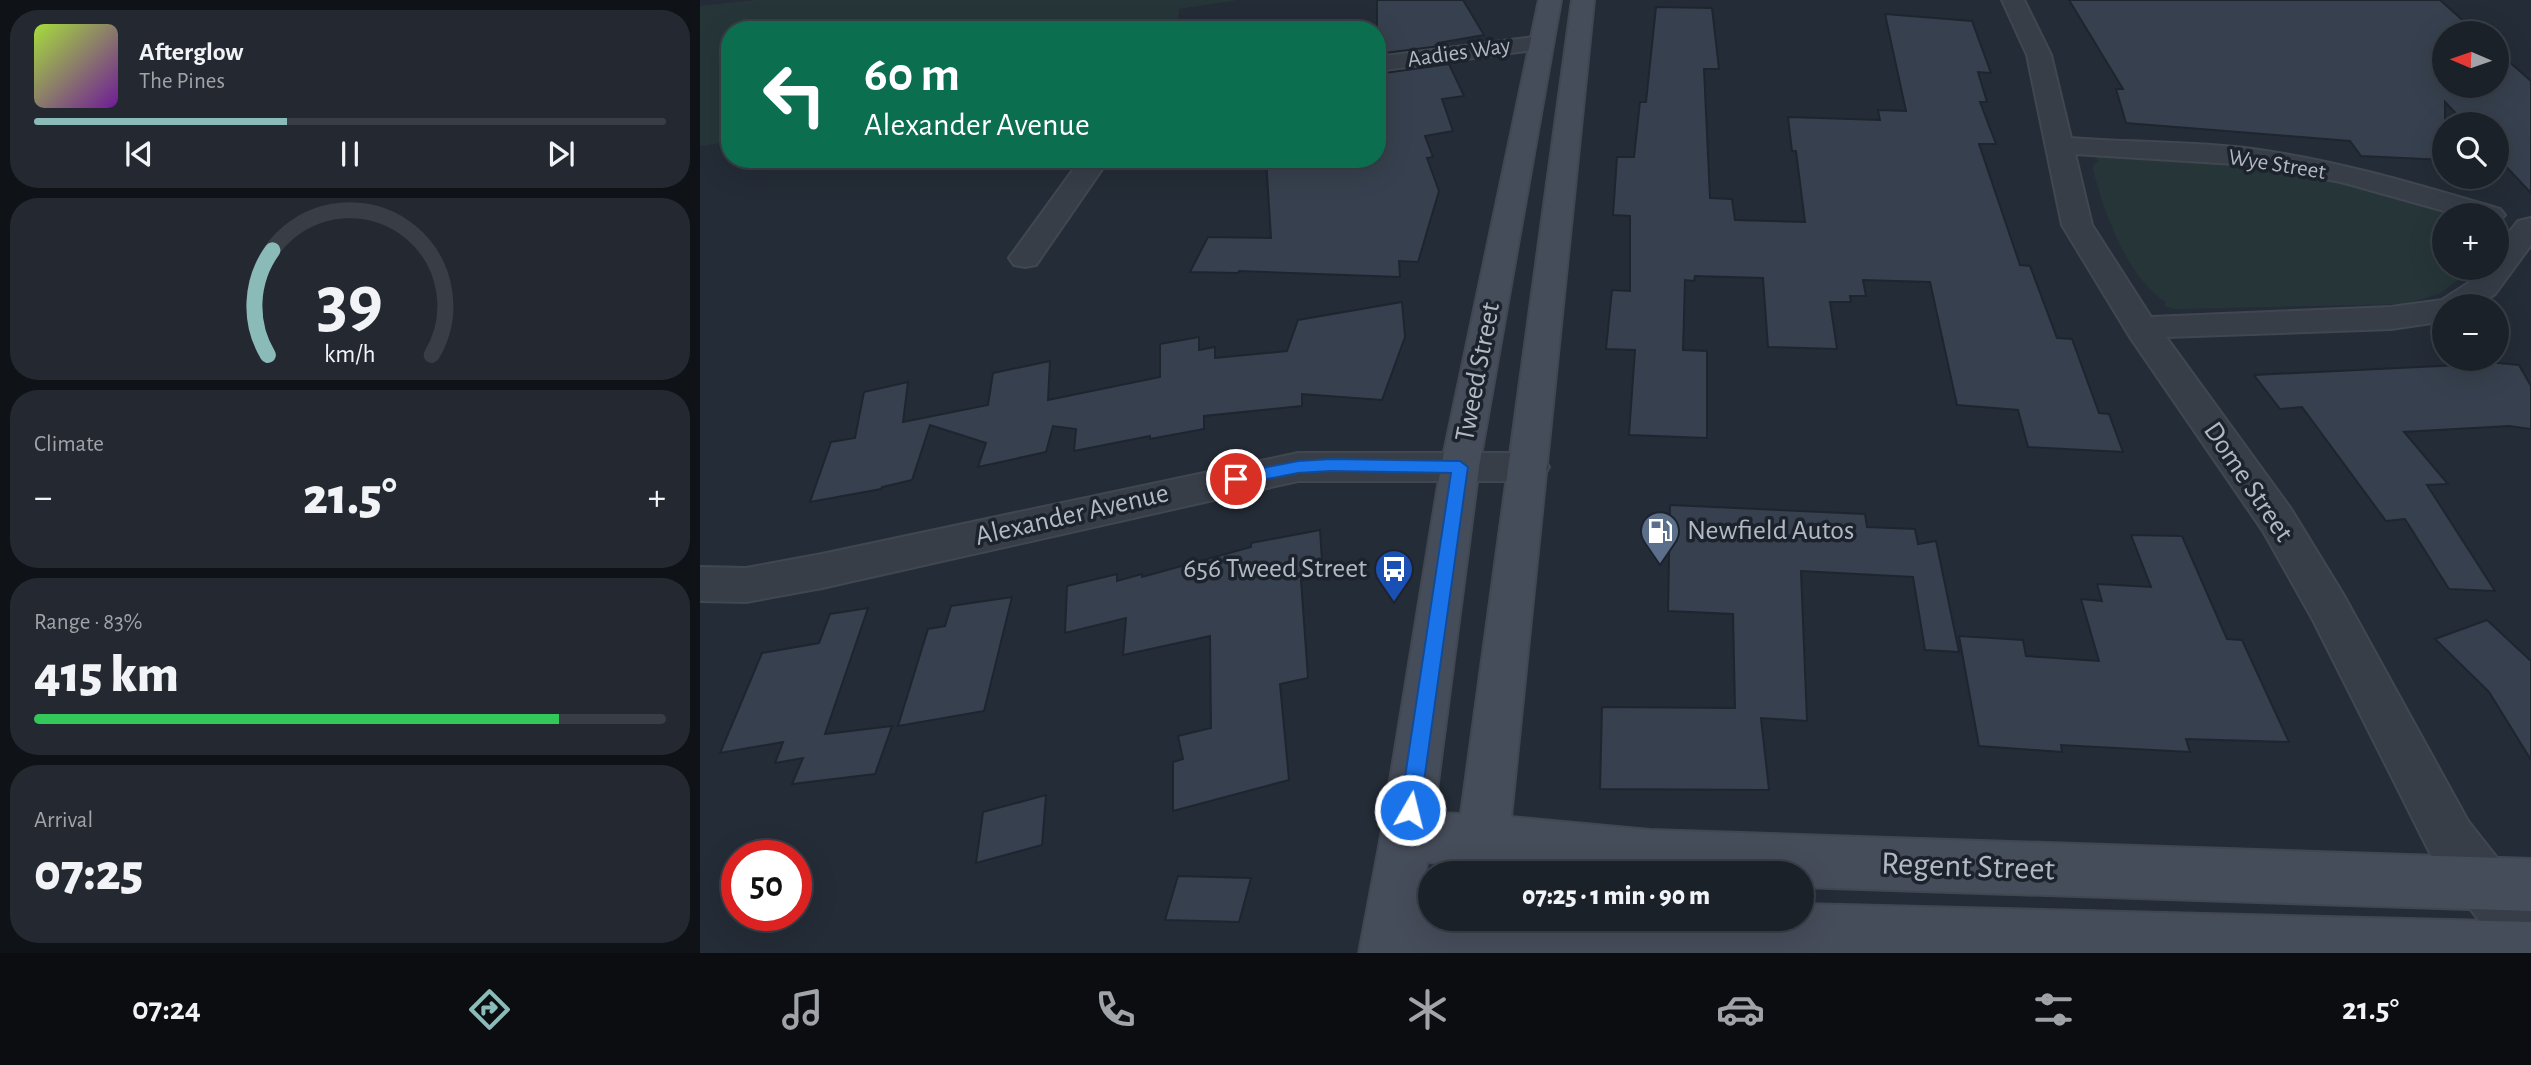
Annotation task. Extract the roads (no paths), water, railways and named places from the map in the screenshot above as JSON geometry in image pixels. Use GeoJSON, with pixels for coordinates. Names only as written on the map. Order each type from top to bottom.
{"type":"FeatureCollection","features":[{"type":"Feature","properties":{"kind":"main road","name":"Tweed Street"},"geometry":{"type":"LineString","coordinates":[[1388,938],[1406,836],[1460,467],[1550,0]]}},
{"type":"Feature","properties":{"kind":"main road","name":"Tweed Street"},"geometry":{"type":"LineString","coordinates":[[1481,856],[1530,467],[1583,0]]}},
{"type":"Feature","properties":{"kind":"main road","name":"Regent Street"},"geometry":{"type":"LineString","coordinates":[[1406,836],[1481,856],[1650,856],[2507,884]]}},
{"type":"Feature","properties":{"kind":"main road"},"geometry":{"type":"LineString","coordinates":[[1388,938],[1473,933],[1878,932],[2531,947]]}},
{"type":"Feature","properties":{"kind":"street","name":"Dome Street"},"geometry":{"type":"LineString","coordinates":[[2013,0],[2039,55],[2077,225],[2142,329],[2277,520],[2328,607],[2450,839],[2507,884],[2531,947]]}},
{"type":"Feature","properties":{"kind":"street","name":"Aadies Way"},"geometry":{"type":"LineString","coordinates":[[1386,63],[1541,43]]}},
{"type":"Feature","properties":{"kind":"street","name":"Wye Street"},"geometry":{"type":"LineString","coordinates":[[2059,145],[2249,156],[2289,163],[2450,203]]}},
{"type":"Feature","properties":{"kind":"street"},"geometry":{"type":"LineString","coordinates":[[1025,258],[1089,168]]}},
{"type":"Feature","properties":{"kind":"street"},"geometry":{"type":"LineString","coordinates":[[2473,294],[2484,287],[2530,227],[2509,221]]}},
{"type":"Feature","properties":{"kind":"street"},"geometry":{"type":"LineString","coordinates":[[2142,329],[2177,325],[2391,318],[2432,312]]}},
{"type":"Feature","properties":{"kind":"street","name":"Alexander Avenue"},"geometry":{"type":"LineString","coordinates":[[700,584],[746,585],[822,571],[1298,467],[1530,467]]}},
{"type":"Feature","properties":{"kind":"place","name":"Newfield Autos"},"geometry":{"type":"Point","coordinates":[1660,565]}},
{"type":"Feature","properties":{"kind":"place","name":"656 Tweed Street"},"geometry":{"type":"Point","coordinates":[1394,603]}}]}
